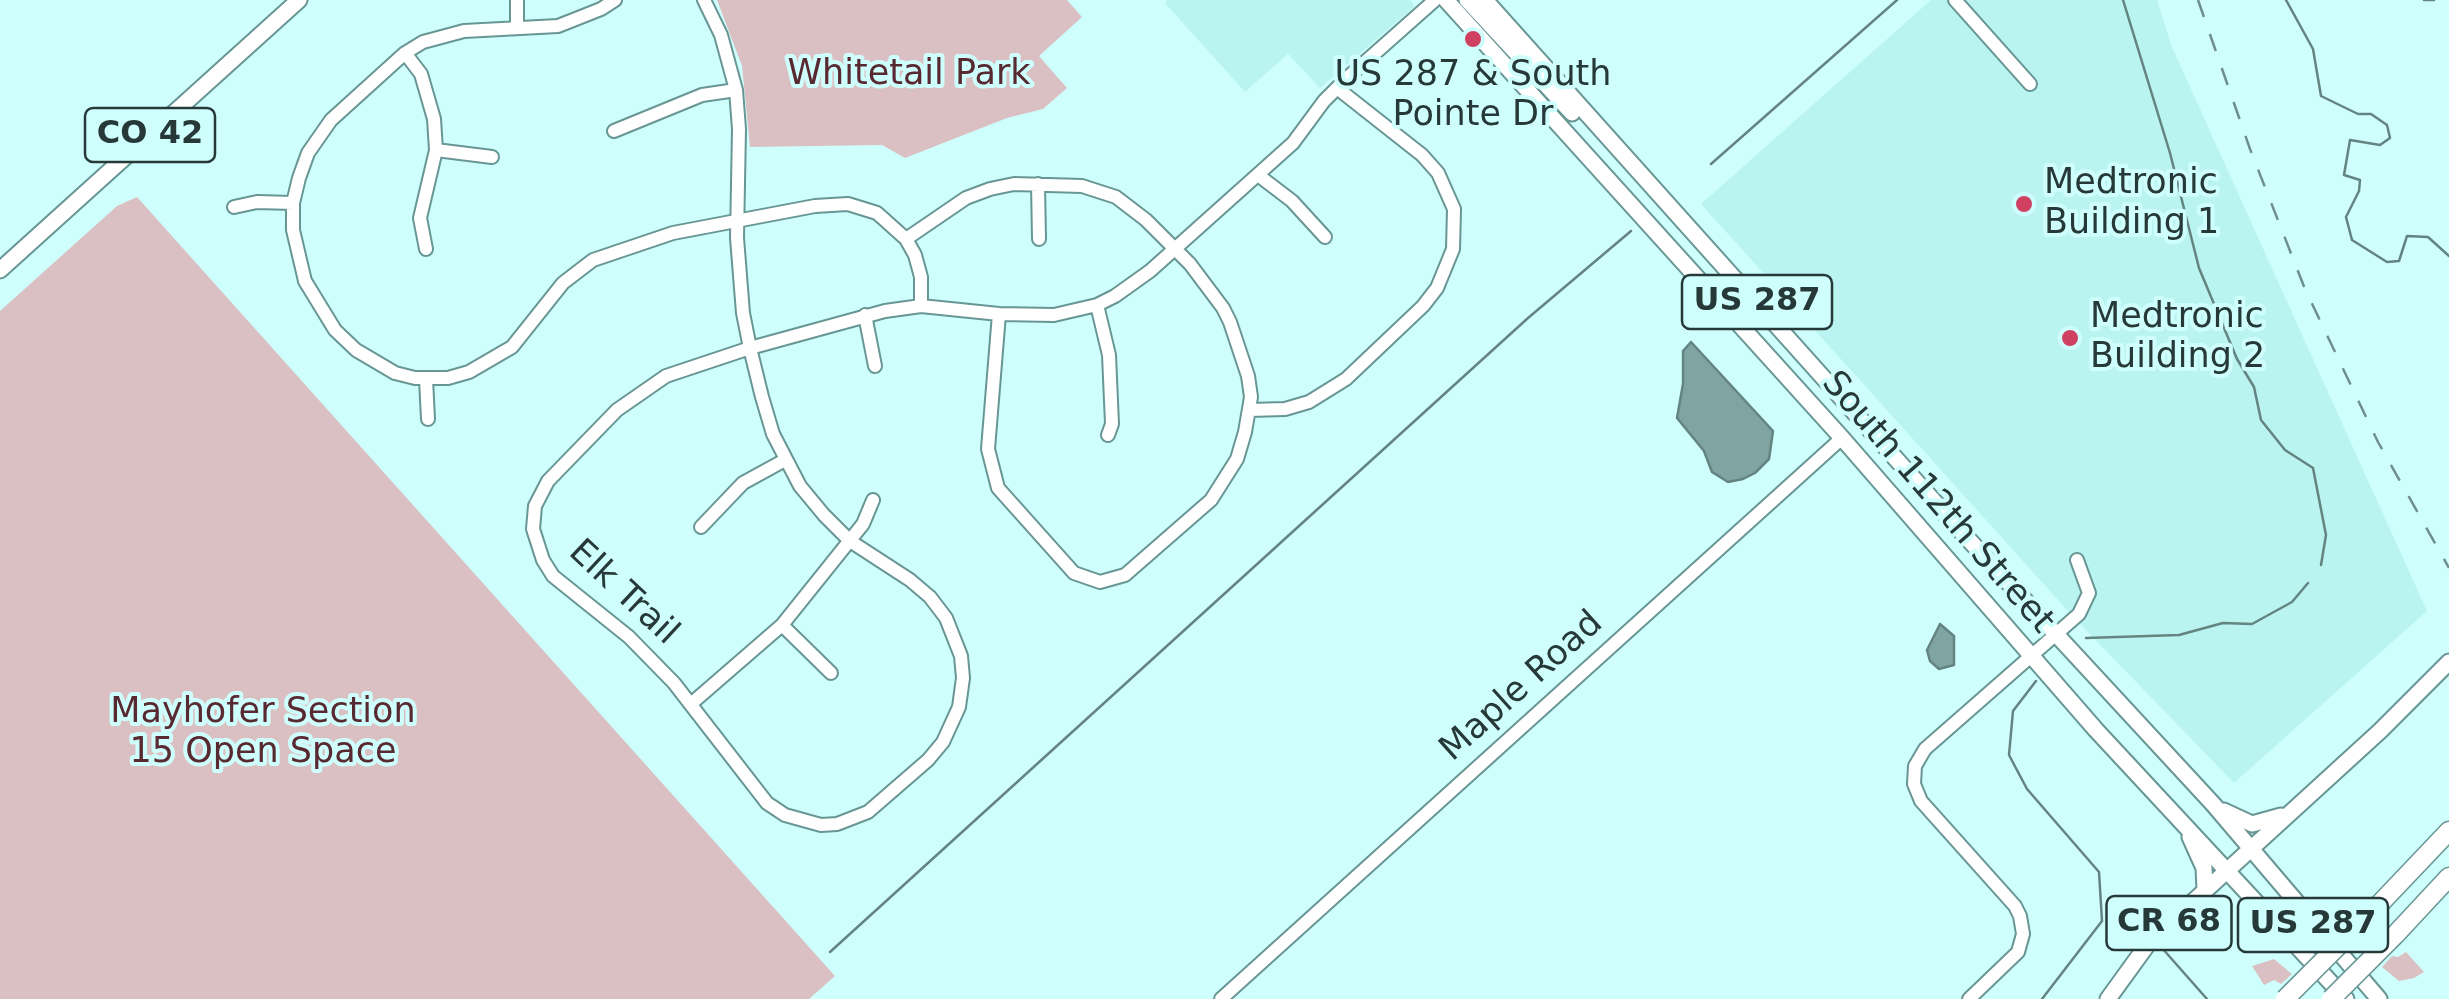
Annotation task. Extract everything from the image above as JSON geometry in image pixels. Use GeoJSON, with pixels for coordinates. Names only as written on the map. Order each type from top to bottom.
{"type":"FeatureCollection","features":[{"type":"Feature","properties":{"kind":"highway"},"geometry":{"type":"LineString","coordinates":[[2285,999],[2449,831]]}},
{"type":"Feature","properties":{"kind":"highway"},"geometry":{"type":"LineString","coordinates":[[2331,999],[2449,877]]}},
{"type":"Feature","properties":{"kind":"main road","name":"CO 42"},"geometry":{"type":"LineString","coordinates":[[0,270],[300,0]]}},
{"type":"Feature","properties":{"kind":"main road","name":"South 112th Street"},"geometry":{"type":"LineString","coordinates":[[1446,0],[1842,438],[2044,646],[2213,804],[2380,999]]}},
{"type":"Feature","properties":{"kind":"main road"},"geometry":{"type":"LineString","coordinates":[[1466,0],[1627,174],[1639,185],[1649,186],[1648,176],[1496,0]]}},
{"type":"Feature","properties":{"kind":"main road","name":"South 112th Street"},"geometry":{"type":"LineString","coordinates":[[1485,0],[1862,420],[2184,824],[2346,999]]}},
{"type":"Feature","properties":{"kind":"main road","name":"Maple Road"},"geometry":{"type":"LineString","coordinates":[[1842,438],[1862,420]]}},
{"type":"Feature","properties":{"kind":"main road","name":"CR 68"},"geometry":{"type":"LineString","coordinates":[[2108,999],[2150,941],[2449,662]]}},
{"type":"Feature","properties":{"kind":"main road"},"geometry":{"type":"LineString","coordinates":[[2213,804],[2247,824],[2259,825],[2293,810]]}},
{"type":"Feature","properties":{"kind":"main road"},"geometry":{"type":"LineString","coordinates":[[2184,824],[2204,868],[2204,890]]}},
{"type":"Feature","properties":{"kind":"street"},"geometry":{"type":"LineString","coordinates":[[516,28],[517,0]]}},
{"type":"Feature","properties":{"kind":"street"},"geometry":{"type":"LineString","coordinates":[[615,0],[558,26],[443,35],[405,52],[330,120],[298,178],[293,204],[297,256],[305,281],[335,330],[376,364],[395,373],[426,379],[469,372],[512,347],[562,283],[592,260],[673,232],[815,206],[848,204],[877,213],[906,239],[921,277],[921,306]]}},
{"type":"Feature","properties":{"kind":"street"},"geometry":{"type":"LineString","coordinates":[[704,0],[721,35],[736,90],[737,220],[743,313],[750,348],[785,460],[812,500],[850,541]]}},
{"type":"Feature","properties":{"kind":"street"},"geometry":{"type":"LineString","coordinates":[[906,239],[966,198],[1014,184],[1082,186],[1116,197],[1146,220],[1174,249],[1207,285],[1230,322],[1248,376],[1249,410],[1236,460],[1212,500],[1125,575],[1100,582],[1074,573],[1006,500],[991,469],[989,406],[999,314],[1054,315],[1097,305],[1128,288],[1174,249],[1293,143],[1337,88],[1436,0]]}},
{"type":"Feature","properties":{"kind":"street"},"geometry":{"type":"LineString","coordinates":[[1955,0],[2030,84]]}},
{"type":"Feature","properties":{"kind":"street"},"geometry":{"type":"LineString","coordinates":[[405,52],[421,74],[429,96],[436,150],[420,218],[426,249]]}},
{"type":"Feature","properties":{"kind":"street"},"geometry":{"type":"LineString","coordinates":[[1249,410],[1285,409],[1309,402],[1346,379],[1423,306],[1437,288],[1454,249],[1454,209],[1438,173],[1422,155],[1337,88]]}},
{"type":"Feature","properties":{"kind":"street"},"geometry":{"type":"LineString","coordinates":[[614,131],[702,95],[736,90]]}},
{"type":"Feature","properties":{"kind":"street"},"geometry":{"type":"LineString","coordinates":[[436,150],[492,158]]}},
{"type":"Feature","properties":{"kind":"street"},"geometry":{"type":"LineString","coordinates":[[1258,175],[1292,201],[1325,237]]}},
{"type":"Feature","properties":{"kind":"street"},"geometry":{"type":"LineString","coordinates":[[1038,184],[1039,239]]}},
{"type":"Feature","properties":{"kind":"street"},"geometry":{"type":"LineString","coordinates":[[234,207],[258,202],[293,204]]}},
{"type":"Feature","properties":{"kind":"street"},"geometry":{"type":"LineString","coordinates":[[1097,305],[1110,356],[1112,424],[1108,435]]}},
{"type":"Feature","properties":{"kind":"street","name":"Elk Trail"},"geometry":{"type":"LineString","coordinates":[[850,541],[930,597],[946,618],[961,656],[963,678],[953,723],[936,751],[877,806],[853,819],[820,825],[785,815],[756,792],[692,703],[629,637],[553,576],[536,543],[534,513],[548,481],[617,410],[666,376],[865,316],[921,306],[999,314]]}},
{"type":"Feature","properties":{"kind":"street"},"geometry":{"type":"LineString","coordinates":[[865,316],[875,366]]}},
{"type":"Feature","properties":{"kind":"street"},"geometry":{"type":"LineString","coordinates":[[426,379],[428,419]]}},
{"type":"Feature","properties":{"kind":"street","name":"Maple Road"},"geometry":{"type":"LineString","coordinates":[[1221,999],[1842,438]]}},
{"type":"Feature","properties":{"kind":"street"},"geometry":{"type":"LineString","coordinates":[[701,527],[743,483],[785,460]]}},
{"type":"Feature","properties":{"kind":"street"},"geometry":{"type":"LineString","coordinates":[[692,703],[782,625],[863,524],[873,500]]}},
{"type":"Feature","properties":{"kind":"street"},"geometry":{"type":"LineString","coordinates":[[1969,999],[2018,952],[2023,934],[2020,916],[1921,801],[1913,775],[1918,757],[1925,749],[2079,614],[2088,597],[2088,584],[2077,560]]}},
{"type":"Feature","properties":{"kind":"street"},"geometry":{"type":"LineString","coordinates":[[782,625],[831,673]]}},
{"type":"Feature","properties":{"kind":"shaded area"},"geometry":{"type":"Polygon","coordinates":[[[1410,0],[1415,6],[1320,88],[1288,54],[1245,92],[1165,3],[1410,0]]]}},
{"type":"Feature","properties":{"kind":"shaded area"},"geometry":{"type":"Polygon","coordinates":[[[1931,0],[2157,0],[2172,47],[2427,611],[2234,783],[2076,620],[1701,204],[1931,0]]]}},
{"type":"Feature","properties":{"kind":"shaded area"},"geometry":{"type":"Polygon","coordinates":[[[1691,342],[1773,431],[1769,459],[1743,479],[1728,482],[1712,472],[1704,451],[1677,418],[1683,351],[1691,342]]]}},
{"type":"Feature","properties":{"kind":"shaded area"},"geometry":{"type":"Polygon","coordinates":[[[1940,624],[1954,636],[1954,665],[1939,669],[1930,661],[1927,650],[1940,624]]]}},
{"type":"Feature","properties":{"kind":"green space","name":"Whitetail Park"},"geometry":{"type":"Polygon","coordinates":[[[717,0],[1067,0],[1082,17],[1039,56],[1067,88],[1043,109],[1007,118],[905,158],[882,145],[750,147],[742,66],[717,0]]]}},
{"type":"Feature","properties":{"kind":"green space","name":"Mayhofer Section 15 Open Space"},"geometry":{"type":"Polygon","coordinates":[[[137,197],[835,976],[809,999],[0,999],[0,311],[117,206],[137,197]]]}},
{"type":"Feature","properties":{"kind":"green space"},"geometry":{"type":"Polygon","coordinates":[[[2406,952],[2424,972],[2399,981],[2382,967],[2392,956],[2406,952]]]}},
{"type":"Feature","properties":{"kind":"green space"},"geometry":{"type":"Polygon","coordinates":[[[2274,959],[2292,974],[2281,984],[2274,980],[2264,985],[2252,966],[2274,959]]]}},
{"type":"Feature","properties":{"kind":"waterway"},"geometry":{"type":"LineString","coordinates":[[1711,164],[1897,0]]}},
{"type":"Feature","properties":{"kind":"waterway"},"geometry":{"type":"LineString","coordinates":[[2123,0],[2170,153],[2199,268],[2237,359],[2254,387],[2261,420],[2285,450],[2313,468],[2326,535],[2321,565]]}},
{"type":"Feature","properties":{"kind":"waterway"},"geometry":{"type":"LineString","coordinates":[[2286,0],[2313,49],[2321,96],[2358,114],[2371,114],[2387,125],[2390,138],[2380,145],[2350,140],[2344,175],[2360,180],[2346,217],[2352,240],[2387,262],[2399,261],[2407,236],[2428,237],[2449,256]]}},
{"type":"Feature","properties":{"kind":"waterway"},"geometry":{"type":"LineString","coordinates":[[2424,0],[2434,0]]}},
{"type":"Feature","properties":{"kind":"waterway"},"geometry":{"type":"LineString","coordinates":[[830,952],[1528,318],[1631,231]]}},
{"type":"Feature","properties":{"kind":"waterway"},"geometry":{"type":"LineString","coordinates":[[2086,638],[2179,635],[2223,623],[2252,624],[2292,602],[2308,583]]}},
{"type":"Feature","properties":{"kind":"waterway"},"geometry":{"type":"LineString","coordinates":[[2036,681],[2013,711],[2009,755],[2027,789],[2099,872],[2102,921],[2042,999]]}},
{"type":"Feature","properties":{"kind":"waterway"},"geometry":{"type":"LineString","coordinates":[[2162,948],[2207,999]]}},
{"type":"Feature","properties":{"kind":"railway"},"geometry":{"type":"LineString","coordinates":[[2198,0],[2305,289],[2378,442],[2449,568]]}},
{"type":"Feature","properties":{"kind":"place","name":"US 287 & South Pointe Dr"},"geometry":{"type":"Point","coordinates":[1473,39]}},
{"type":"Feature","properties":{"kind":"place","name":"Medtronic Building 1"},"geometry":{"type":"Point","coordinates":[2024,204]}},
{"type":"Feature","properties":{"kind":"place","name":"Medtronic Building 2"},"geometry":{"type":"Point","coordinates":[2070,338]}}]}
